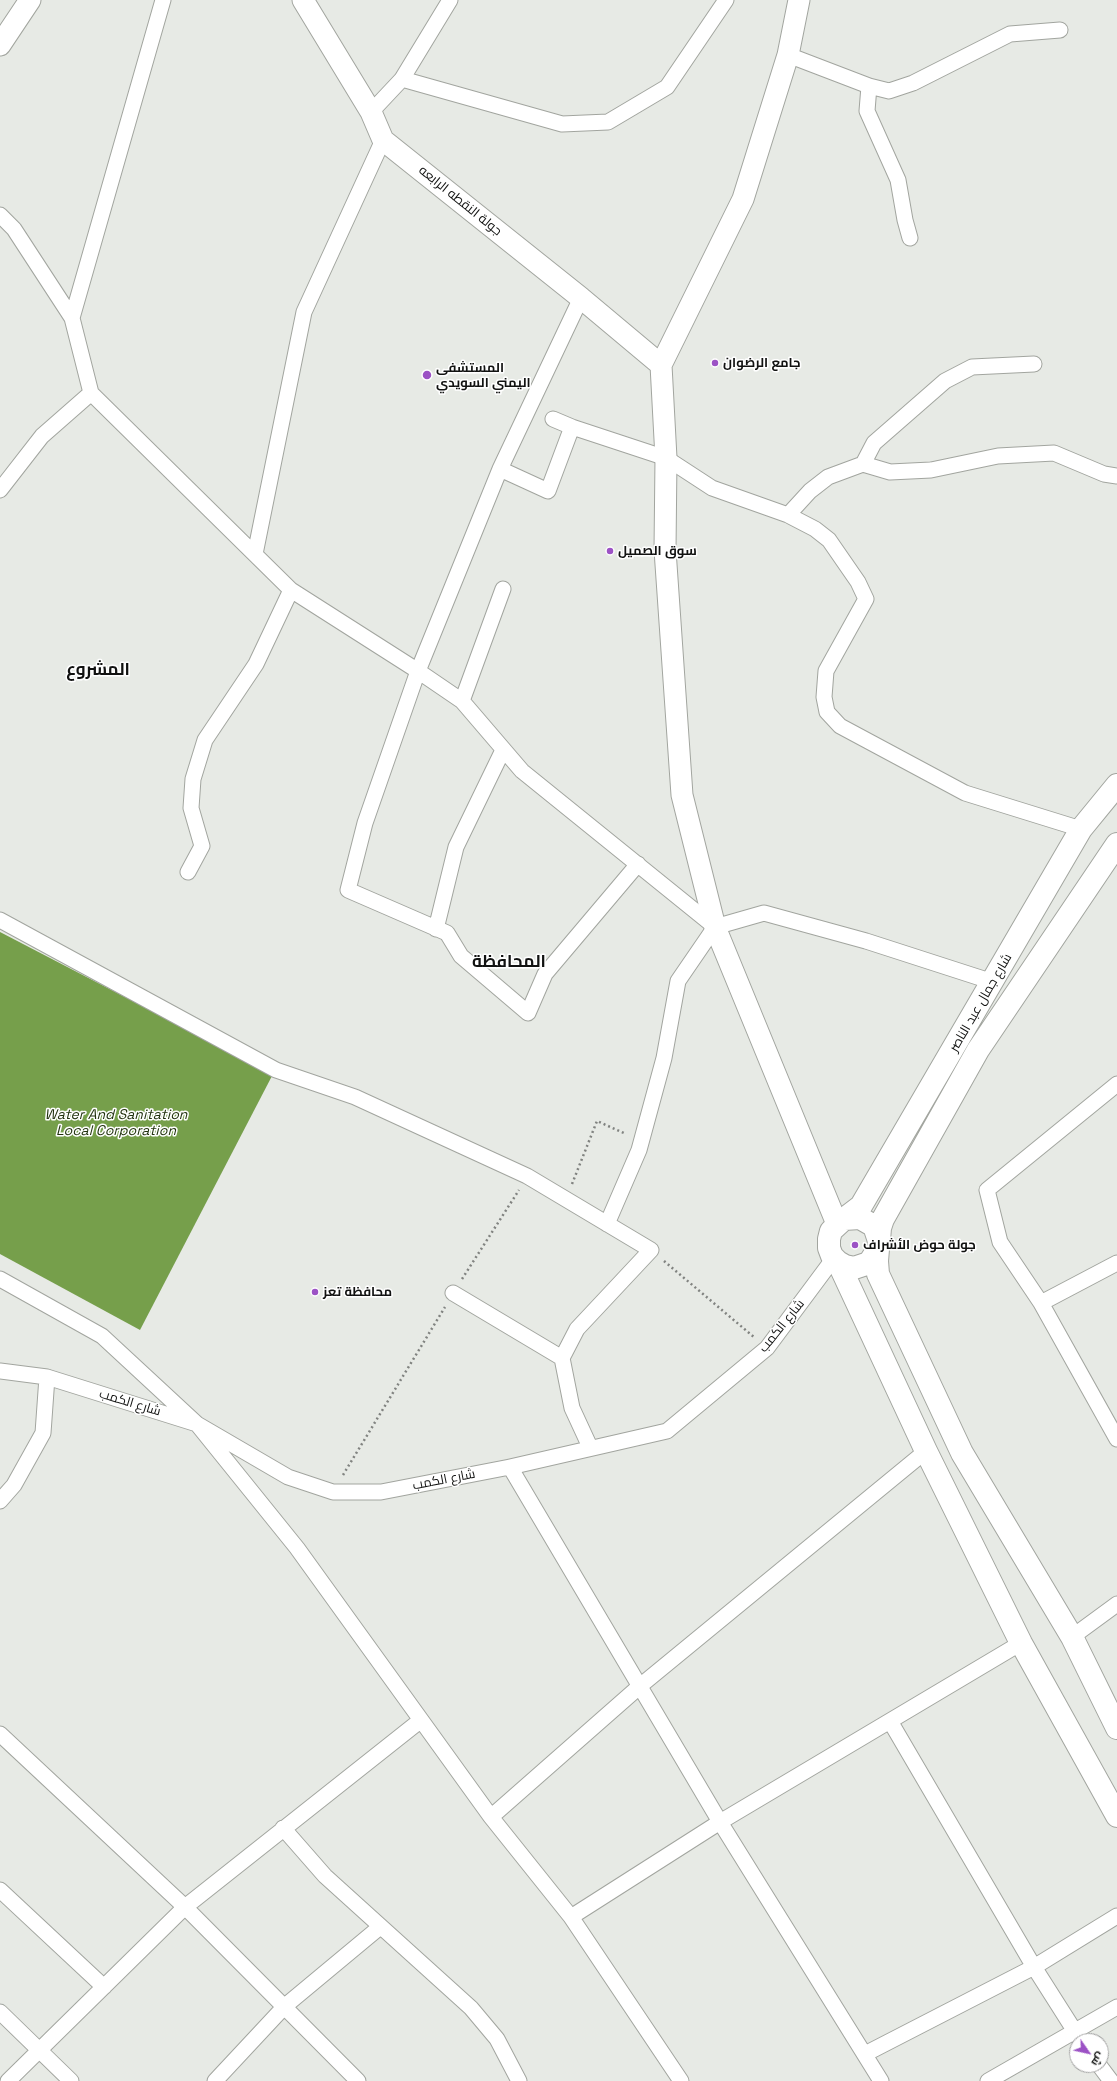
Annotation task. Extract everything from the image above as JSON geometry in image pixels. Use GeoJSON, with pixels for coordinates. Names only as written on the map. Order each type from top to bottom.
{"type":"FeatureCollection","features":[{"type":"Feature","properties":{"kind":"main road"},"geometry":{"type":"LineString","coordinates":[[0,45],[30,0]]}},
{"type":"Feature","properties":{"kind":"main road","name":"جولة النقطه الرابعه"},"geometry":{"type":"LineString","coordinates":[[303,0],[371,112],[383,140],[581,298],[661,365]]}},
{"type":"Feature","properties":{"kind":"main road"},"geometry":{"type":"LineString","coordinates":[[799,0],[788,55],[743,199],[661,365],[666,458],[665,550],[682,794],[715,927],[840,1221]]}},
{"type":"Feature","properties":{"kind":"main road","name":"شارع جمال عبد الناصر"},"geometry":{"type":"LineString","coordinates":[[840,1221],[861,1206],[1081,829],[1117,785]]}},
{"type":"Feature","properties":{"kind":"main road","name":"شارع جمال عبد الناصر"},"geometry":{"type":"LineString","coordinates":[[1117,844],[978,1050],[883,1219],[880,1228],[876,1261],[878,1274],[962,1453],[1072,1637],[1117,1728]]}},
{"type":"Feature","properties":{"kind":"main road"},"geometry":{"type":"LineString","coordinates":[[836,1260],[845,1266],[862,1267],[869,1263],[879,1245],[876,1230],[868,1221],[860,1218],[840,1221],[831,1230],[829,1248],[926,1451],[1021,1643],[1117,1816]]}},
{"type":"Feature","properties":{"kind":"street"},"geometry":{"type":"LineString","coordinates":[[72,318],[163,0]]}},
{"type":"Feature","properties":{"kind":"street"},"geometry":{"type":"LineString","coordinates":[[371,112],[402,79],[450,0]]}},
{"type":"Feature","properties":{"kind":"street"},"geometry":{"type":"LineString","coordinates":[[402,79],[562,124],[608,122],[667,87],[726,0]]}},
{"type":"Feature","properties":{"kind":"street"},"geometry":{"type":"LineString","coordinates":[[788,55],[869,86],[889,91],[913,83],[1010,34],[1060,30]]}},
{"type":"Feature","properties":{"kind":"street"},"geometry":{"type":"LineString","coordinates":[[869,86],[867,111],[898,180],[910,238]]}},
{"type":"Feature","properties":{"kind":"street"},"geometry":{"type":"LineString","coordinates":[[255,554],[304,312],[383,140]]}},
{"type":"Feature","properties":{"kind":"street"},"geometry":{"type":"LineString","coordinates":[[0,215],[14,230],[72,318],[91,393],[291,590],[418,671],[462,701],[522,771],[715,927]]}},
{"type":"Feature","properties":{"kind":"street"},"geometry":{"type":"LineString","coordinates":[[581,298],[500,469],[418,671],[366,824],[348,890],[447,933],[461,956],[528,1014],[545,974],[638,864]]}},
{"type":"Feature","properties":{"kind":"street"},"geometry":{"type":"LineString","coordinates":[[863,464],[874,443],[945,381],[972,367],[1034,364]]}},
{"type":"Feature","properties":{"kind":"street"},"geometry":{"type":"LineString","coordinates":[[0,490],[42,436],[91,393]]}},
{"type":"Feature","properties":{"kind":"street"},"geometry":{"type":"LineString","coordinates":[[553,419],[572,427],[666,458],[712,488],[788,515],[815,529],[828,540],[858,582],[866,599],[826,671],[824,697],[827,712],[840,726],[965,793],[1081,829]]}},
{"type":"Feature","properties":{"kind":"street"},"geometry":{"type":"LineString","coordinates":[[500,469],[548,491],[572,427]]}},
{"type":"Feature","properties":{"kind":"street"},"geometry":{"type":"LineString","coordinates":[[788,515],[810,491],[828,477],[863,464],[890,472],[931,470],[998,456],[1054,453],[1104,474],[1117,476]]}},
{"type":"Feature","properties":{"kind":"street"},"geometry":{"type":"LineString","coordinates":[[462,701],[504,589]]}},
{"type":"Feature","properties":{"kind":"street"},"geometry":{"type":"LineString","coordinates":[[188,872],[202,846],[191,808],[193,779],[205,740],[256,664],[291,590]]}},
{"type":"Feature","properties":{"kind":"street"},"geometry":{"type":"LineString","coordinates":[[436,929],[456,847],[503,750]]}},
{"type":"Feature","properties":{"kind":"street"},"geometry":{"type":"LineString","coordinates":[[607,1224],[641,1142],[664,1058],[678,981],[715,927],[764,913],[866,942],[993,982]]}},
{"type":"Feature","properties":{"kind":"street"},"geometry":{"type":"LineString","coordinates":[[0,920],[276,1070],[355,1097],[527,1176],[651,1250],[577,1329],[562,1358],[572,1408],[590,1447]]}},
{"type":"Feature","properties":{"kind":"street"},"geometry":{"type":"LineString","coordinates":[[1117,1084],[987,1190],[1000,1242],[1041,1303],[1117,1439]]}},
{"type":"Feature","properties":{"kind":"street","name":"شارع الكمب"},"geometry":{"type":"LineString","coordinates":[[0,1371],[47,1377],[197,1424],[288,1477],[333,1492],[381,1492],[510,1467],[667,1430],[767,1348],[836,1260]]}},
{"type":"Feature","properties":{"kind":"street"},"geometry":{"type":"LineString","coordinates":[[1041,1303],[1117,1263]]}},
{"type":"Feature","properties":{"kind":"street"},"geometry":{"type":"LineString","coordinates":[[0,1279],[102,1336],[197,1424],[297,1548],[491,1817],[571,1917],[681,2081]]}},
{"type":"Feature","properties":{"kind":"street"},"geometry":{"type":"LineString","coordinates":[[453,1293],[562,1358]]}},
{"type":"Feature","properties":{"kind":"street"},"geometry":{"type":"LineString","coordinates":[[0,1501],[14,1485],[43,1433],[47,1377]]}},
{"type":"Feature","properties":{"kind":"street"},"geometry":{"type":"LineString","coordinates":[[491,1817],[640,1686],[926,1451]]}},
{"type":"Feature","properties":{"kind":"street"},"geometry":{"type":"LineString","coordinates":[[510,1467],[720,1822],[882,2081]]}},
{"type":"Feature","properties":{"kind":"street"},"geometry":{"type":"LineString","coordinates":[[1072,1637],[1117,1604]]}},
{"type":"Feature","properties":{"kind":"street"},"geometry":{"type":"LineString","coordinates":[[571,1917],[720,1822],[1021,1643]]}},
{"type":"Feature","properties":{"kind":"street"},"geometry":{"type":"LineString","coordinates":[[8,2081],[185,1907],[421,1720]]}},
{"type":"Feature","properties":{"kind":"street"},"geometry":{"type":"LineString","coordinates":[[890,1721],[1034,1967],[1075,2033]]}},
{"type":"Feature","properties":{"kind":"street"},"geometry":{"type":"LineString","coordinates":[[0,1734],[185,1907],[286,2006],[358,2081]]}},
{"type":"Feature","properties":{"kind":"street"},"geometry":{"type":"LineString","coordinates":[[283,1828],[325,1876],[471,2008],[496,2039],[519,2081]]}},
{"type":"Feature","properties":{"kind":"street"},"geometry":{"type":"LineString","coordinates":[[0,1890],[104,1987]]}},
{"type":"Feature","properties":{"kind":"street"},"geometry":{"type":"LineString","coordinates":[[865,2054],[1034,1967],[1117,1916]]}},
{"type":"Feature","properties":{"kind":"street"},"geometry":{"type":"LineString","coordinates":[[215,2081],[286,2006],[380,1927]]}},
{"type":"Feature","properties":{"kind":"street"},"geometry":{"type":"LineString","coordinates":[[1081,2033],[1117,2006]]}},
{"type":"Feature","properties":{"kind":"street"},"geometry":{"type":"LineString","coordinates":[[0,2012],[71,2081]]}},
{"type":"Feature","properties":{"kind":"street"},"geometry":{"type":"LineString","coordinates":[[988,2081],[1069,2040]]}},
{"type":"Feature","properties":{"kind":"path"},"geometry":{"type":"LineString","coordinates":[[566,1199],[597,1121],[641,1142]]}},
{"type":"Feature","properties":{"kind":"path"},"geometry":{"type":"LineString","coordinates":[[333,1492],[453,1293],[527,1176]]}},
{"type":"Feature","properties":{"kind":"path"},"geometry":{"type":"LineString","coordinates":[[651,1250],[767,1348]]}},
{"type":"Feature","properties":{"kind":"water","name":"Water And Sanitation Local Corporation"},"geometry":{"type":"Polygon","coordinates":[[[0,932],[273,1074],[140,1330],[0,1254],[0,932]]]}},
{"type":"Feature","properties":{"kind":"place","name":"جامع الرضوان"},"geometry":{"type":"Point","coordinates":[715,363]}},
{"type":"Feature","properties":{"kind":"place","name":"المستشفى اليمني السويدي"},"geometry":{"type":"Point","coordinates":[427,375]}},
{"type":"Feature","properties":{"kind":"place","name":"سوق الصميل"},"geometry":{"type":"Point","coordinates":[610,551]}},
{"type":"Feature","properties":{"kind":"place","name":"جولة حوض الأشراف"},"geometry":{"type":"Point","coordinates":[855,1245]}},
{"type":"Feature","properties":{"kind":"place","name":"محافظة تعز"},"geometry":{"type":"Point","coordinates":[315,1292]}},
{"type":"Feature","properties":{"kind":"district","name":"المشروع"},"geometry":{"type":"Point","coordinates":[98,670]}},
{"type":"Feature","properties":{"kind":"district","name":"المحافظة"},"geometry":{"type":"Point","coordinates":[509,962]}}]}
